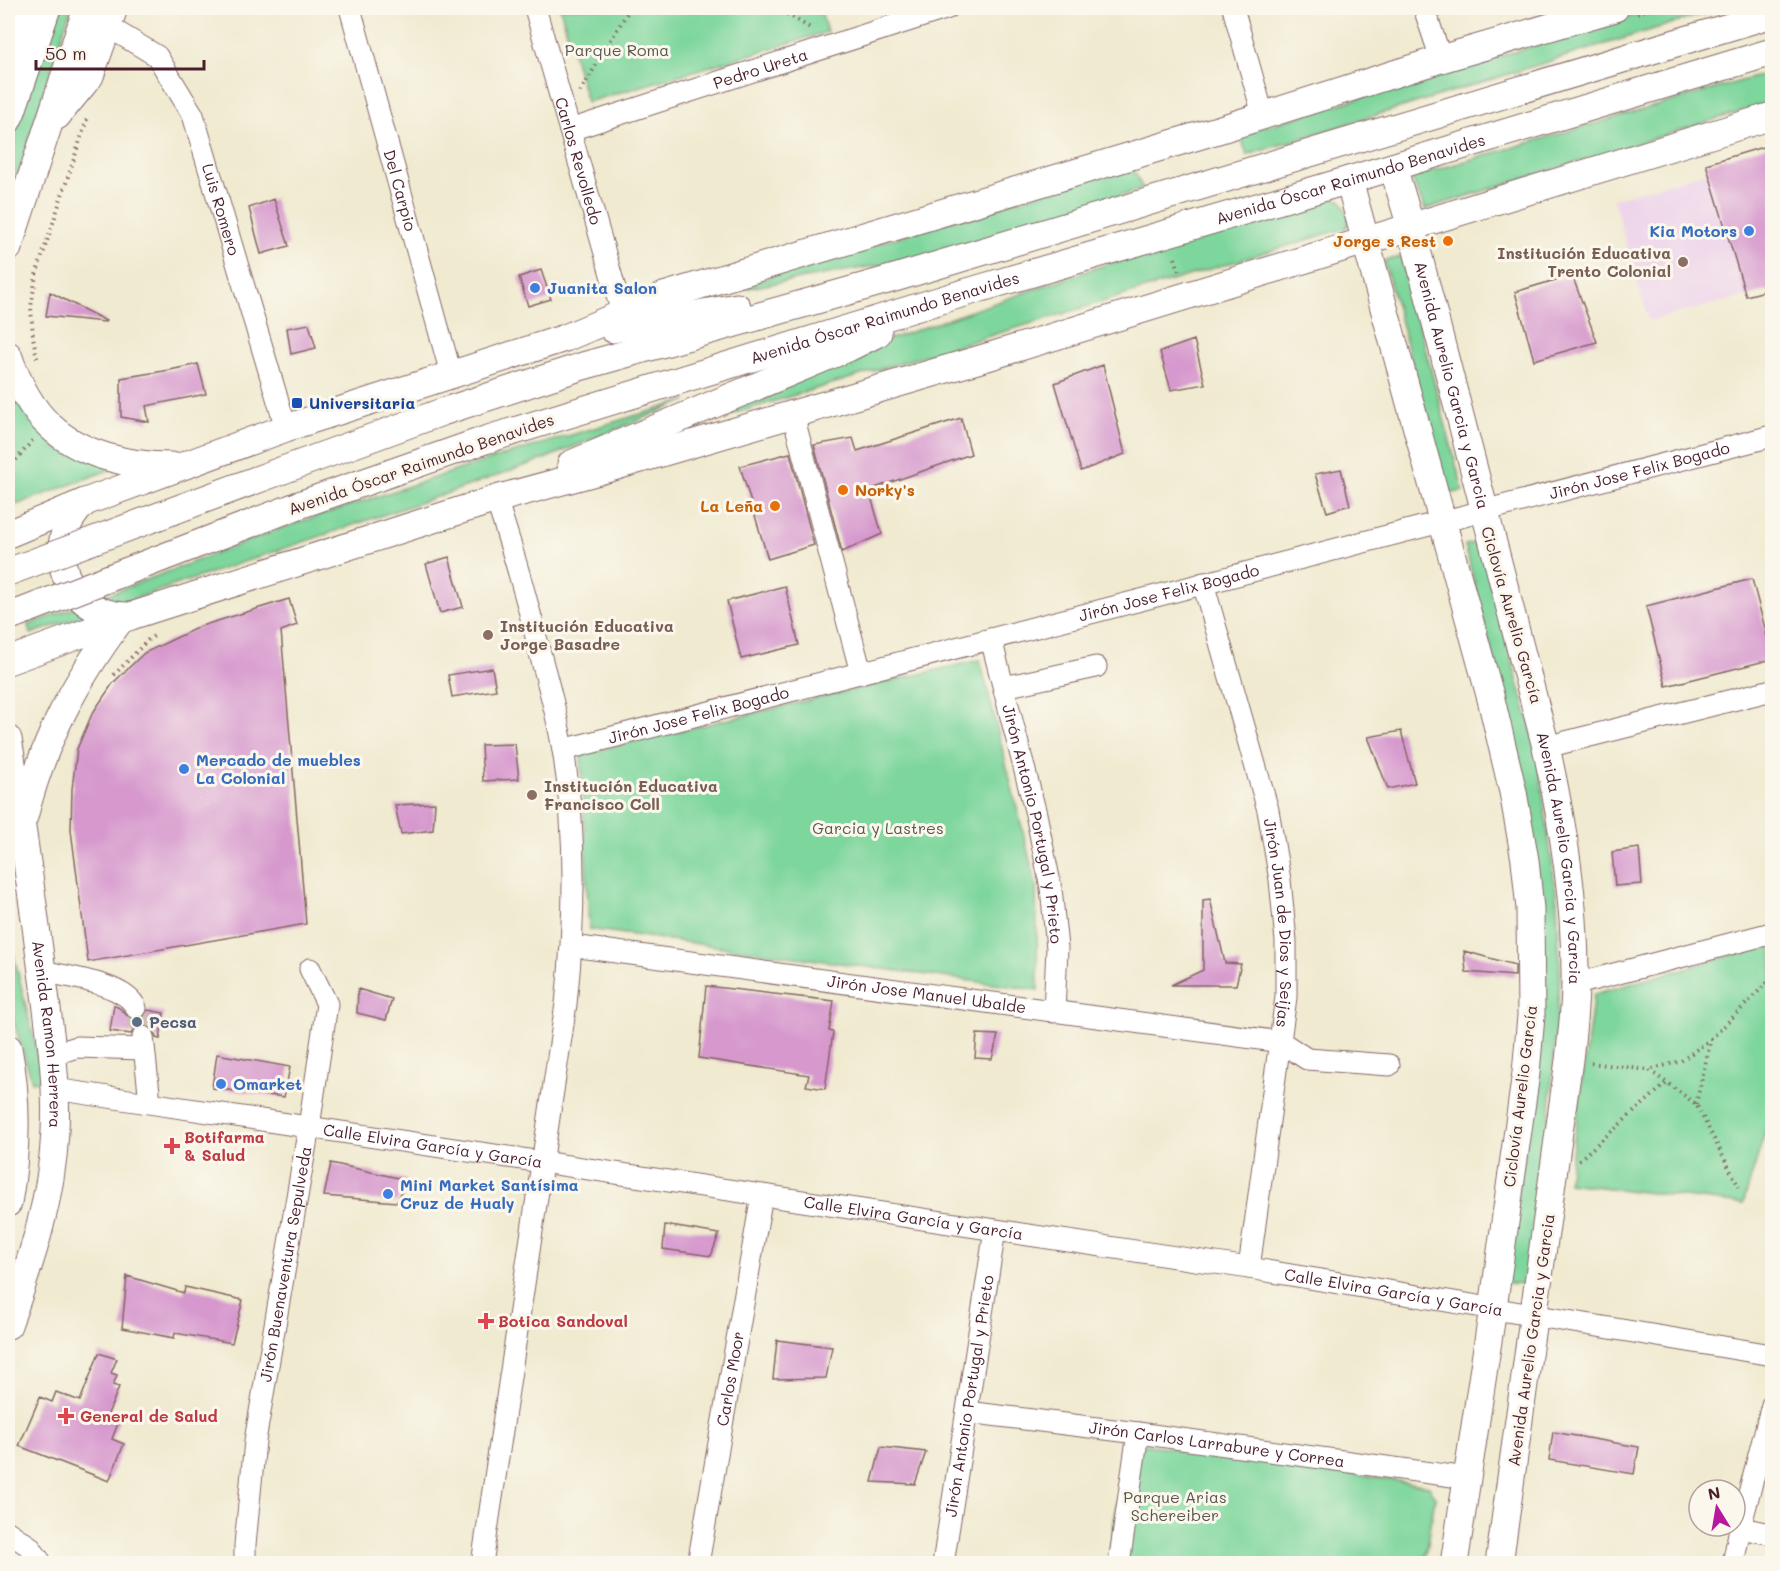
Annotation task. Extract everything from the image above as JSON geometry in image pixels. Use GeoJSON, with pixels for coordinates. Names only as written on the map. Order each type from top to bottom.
{"type":"FeatureCollection","features":[{"type":"Feature","properties":{"kind":"main road"},"geometry":{"type":"LineString","coordinates":[[8,120],[47,8]]}},
{"type":"Feature","properties":{"kind":"main road"},"geometry":{"type":"LineString","coordinates":[[8,248],[87,8]]}},
{"type":"Feature","properties":{"kind":"main road"},"geometry":{"type":"LineString","coordinates":[[8,534],[86,502],[286,428],[565,338],[664,296],[1615,8]]}},
{"type":"Feature","properties":{"kind":"main road"},"geometry":{"type":"LineString","coordinates":[[8,572],[442,412],[583,366],[898,277],[1773,14]]}},
{"type":"Feature","properties":{"kind":"main road"},"geometry":{"type":"LineString","coordinates":[[8,57],[18,15]]}},
{"type":"Feature","properties":{"kind":"main road"},"geometry":{"type":"LineString","coordinates":[[48,126],[90,76],[110,17]]}},
{"type":"Feature","properties":{"kind":"main road","name":"Avenida Óscar Raimundo Benavides"},"geometry":{"type":"LineString","coordinates":[[8,617],[299,505],[485,440],[954,296],[1773,52]]}},
{"type":"Feature","properties":{"kind":"main road"},"geometry":{"type":"LineString","coordinates":[[8,661],[126,618],[496,500],[793,415],[1773,116]]}},
{"type":"Feature","properties":{"kind":"main road","name":"Avenida Aurelio Garcia y Garcia"},"geometry":{"type":"LineString","coordinates":[[1393,167],[1411,227],[1546,747],[1559,805],[1573,921],[1576,984],[1569,1060],[1498,1563]]}},
{"type":"Feature","properties":{"kind":"main road","name":"Avenida Aurelio Garcia y Garcia"},"geometry":{"type":"LineString","coordinates":[[1349,180],[1488,688],[1513,792],[1525,860],[1530,909],[1531,1016],[1526,1073],[1454,1563]]}},
{"type":"Feature","properties":{"kind":"main road"},"geometry":{"type":"LineString","coordinates":[[565,338],[898,277]]}},
{"type":"Feature","properties":{"kind":"main road"},"geometry":{"type":"LineString","coordinates":[[496,500],[540,478],[848,348],[954,296]]}},
{"type":"Feature","properties":{"kind":"main road"},"geometry":{"type":"LineString","coordinates":[[8,355],[25,395],[48,424],[72,442],[111,458],[148,465],[184,466]]}},
{"type":"Feature","properties":{"kind":"main road"},"geometry":{"type":"LineString","coordinates":[[86,502],[72,516],[64,533],[61,560],[66,577],[81,599],[96,609],[126,618]]}},
{"type":"Feature","properties":{"kind":"main road"},"geometry":{"type":"LineString","coordinates":[[22,824],[37,771],[62,710],[86,668],[126,618]]}},
{"type":"Feature","properties":{"kind":"main road","name":"Avenida Ramon Herrera"},"geometry":{"type":"LineString","coordinates":[[8,739],[42,971],[55,1089],[55,1131],[48,1192],[38,1238],[8,1325]]}},
{"type":"Feature","properties":{"kind":"main road"},"geometry":{"type":"LineString","coordinates":[[8,1048],[16,1113],[14,1169],[8,1203]]}},
{"type":"Feature","properties":{"kind":"street","name":"Del Carpio"},"geometry":{"type":"LineString","coordinates":[[350,8],[451,374]]}},
{"type":"Feature","properties":{"kind":"street","name":"Carlos Revolledo"},"geometry":{"type":"LineString","coordinates":[[535,8],[622,313]]}},
{"type":"Feature","properties":{"kind":"street","name":"Pedro Ureta"},"geometry":{"type":"LineString","coordinates":[[568,123],[948,8]]}},
{"type":"Feature","properties":{"kind":"street"},"geometry":{"type":"LineString","coordinates":[[1233,8],[1263,115]]}},
{"type":"Feature","properties":{"kind":"street"},"geometry":{"type":"LineString","coordinates":[[1424,8],[1441,59]]}},
{"type":"Feature","properties":{"kind":"street","name":"Luis Romero"},"geometry":{"type":"LineString","coordinates":[[110,17],[157,56],[193,114],[286,428]]}},
{"type":"Feature","properties":{"kind":"street"},"geometry":{"type":"LineString","coordinates":[[793,415],[861,673]]}},
{"type":"Feature","properties":{"kind":"street","name":"Jirón Jose Felix Bogado"},"geometry":{"type":"LineString","coordinates":[[563,750],[1773,436]]}},
{"type":"Feature","properties":{"kind":"street"},"geometry":{"type":"LineString","coordinates":[[482,1563],[566,1004],[572,946],[573,878],[563,750],[525,590],[496,500]]}},
{"type":"Feature","properties":{"kind":"street","name":"Jirón Juan de Dios y Seijas"},"geometry":{"type":"LineString","coordinates":[[1203,584],[1268,810],[1280,880],[1286,941],[1286,997],[1281,1042],[1249,1268]]}},
{"type":"Feature","properties":{"kind":"street","name":"Jirón Antonio Portugal y Prieto"},"geometry":{"type":"LineString","coordinates":[[991,639],[1036,814],[1051,888],[1057,948],[1054,1012]]}},
{"type":"Feature","properties":{"kind":"street"},"geometry":{"type":"LineString","coordinates":[[1004,687],[1096,667]]}},
{"type":"Feature","properties":{"kind":"street"},"geometry":{"type":"LineString","coordinates":[[1546,747],[1773,690]]}},
{"type":"Feature","properties":{"kind":"street"},"geometry":{"type":"LineString","coordinates":[[1576,984],[1773,933]]}},
{"type":"Feature","properties":{"kind":"street","name":"Jirón Jose Manuel Ubalde"},"geometry":{"type":"LineString","coordinates":[[572,946],[1281,1042]]}},
{"type":"Feature","properties":{"kind":"street","name":"Jirón Buenaventura Sepulveda"},"geometry":{"type":"LineString","coordinates":[[245,1563],[255,1441],[309,1126],[327,1004],[310,969]]}},
{"type":"Feature","properties":{"kind":"street"},"geometry":{"type":"LineString","coordinates":[[42,971],[118,991],[133,1001],[136,1008]]}},
{"type":"Feature","properties":{"kind":"street"},"geometry":{"type":"LineString","coordinates":[[1281,1042],[1307,1059],[1389,1065]]}},
{"type":"Feature","properties":{"kind":"street"},"geometry":{"type":"LineString","coordinates":[[53,1062],[61,1052],[77,1047],[143,1043],[150,1102]]}},
{"type":"Feature","properties":{"kind":"street","name":"Calle Elvira García y García"},"geometry":{"type":"LineString","coordinates":[[55,1089],[1249,1268],[1773,1355]]}},
{"type":"Feature","properties":{"kind":"street","name":"Carlos Moor"},"geometry":{"type":"LineString","coordinates":[[699,1563],[762,1195]]}},
{"type":"Feature","properties":{"kind":"street","name":"Jirón Antonio Portugal y Prieto"},"geometry":{"type":"LineString","coordinates":[[943,1563],[995,1230]]}},
{"type":"Feature","properties":{"kind":"street"},"geometry":{"type":"LineString","coordinates":[[1747,1502],[1773,1405]]}},
{"type":"Feature","properties":{"kind":"street","name":"Jirón Carlos Larrabure y Correa"},"geometry":{"type":"LineString","coordinates":[[967,1412],[1467,1478]]}},
{"type":"Feature","properties":{"kind":"street"},"geometry":{"type":"LineString","coordinates":[[1119,1563],[1138,1433]]}},
{"type":"Feature","properties":{"kind":"street"},"geometry":{"type":"LineString","coordinates":[[1747,1529],[1773,1534]]}},
{"type":"Feature","properties":{"kind":"street"},"geometry":{"type":"LineString","coordinates":[[8,1532],[29,1546],[42,1563]]}},
{"type":"Feature","properties":{"kind":"street"},"geometry":{"type":"LineString","coordinates":[[1733,1563],[1738,1538]]}},
{"type":"Feature","properties":{"kind":"path"},"geometry":{"type":"LineString","coordinates":[[568,123],[630,8]]}},
{"type":"Feature","properties":{"kind":"path"},"geometry":{"type":"LineString","coordinates":[[777,8],[834,43]]}},
{"type":"Feature","properties":{"kind":"path"},"geometry":{"type":"LineString","coordinates":[[38,360],[33,336],[31,307],[36,275],[88,116]]}},
{"type":"Feature","properties":{"kind":"path"},"geometry":{"type":"LineString","coordinates":[[8,469],[48,424]]}},
{"type":"Feature","properties":{"kind":"path"},"geometry":{"type":"LineString","coordinates":[[1569,1060],[1649,1070],[1681,1061],[1711,1039],[1773,978]]}},
{"type":"Feature","properties":{"kind":"path"},"geometry":{"type":"LineString","coordinates":[[1696,1104],[1711,1039]]}},
{"type":"Feature","properties":{"kind":"path"},"geometry":{"type":"LineString","coordinates":[[1649,1070],[1696,1104],[1738,1187]]}},
{"type":"Feature","properties":{"kind":"path"},"geometry":{"type":"LineString","coordinates":[[1553,1183],[1666,1083]]}},
{"type":"Feature","properties":{"kind":"shaded area","name":"Institución Educativa Trento Colonial"},"geometry":{"type":"Polygon","coordinates":[[[1708,172],[1746,296],[1649,321],[1613,199],[1708,172]]]}},
{"type":"Feature","properties":{"kind":"green space"},"geometry":{"type":"Polygon","coordinates":[[[48,8],[71,8],[8,205],[8,138],[48,8]]]}},
{"type":"Feature","properties":{"kind":"green space","name":"Parque Roma"},"geometry":{"type":"Polygon","coordinates":[[[560,8],[820,8],[827,32],[587,102],[560,8]]]}},
{"type":"Feature","properties":{"kind":"green space"},"geometry":{"type":"Polygon","coordinates":[[[1660,8],[1722,8],[1247,155],[1240,134],[1660,8]]]}},
{"type":"Feature","properties":{"kind":"green space"},"geometry":{"type":"Polygon","coordinates":[[[1772,72],[1772,102],[1425,209],[1411,177],[1772,72]]]}},
{"type":"Feature","properties":{"kind":"green space"},"geometry":{"type":"Polygon","coordinates":[[[1131,165],[1143,189],[920,258],[714,294],[1131,165]]]}},
{"type":"Feature","properties":{"kind":"green space"},"geometry":{"type":"Polygon","coordinates":[[[1331,198],[1341,200],[1350,220],[1346,228],[663,435],[821,363],[1107,264],[1331,198]]]}},
{"type":"Feature","properties":{"kind":"green space"},"geometry":{"type":"Polygon","coordinates":[[[1401,257],[1463,491],[1448,494],[1384,261],[1401,257]]]}},
{"type":"Feature","properties":{"kind":"green space"},"geometry":{"type":"Polygon","coordinates":[[[8,376],[117,467],[8,508],[8,376]]]}},
{"type":"Feature","properties":{"kind":"green space"},"geometry":{"type":"Polygon","coordinates":[[[687,400],[544,459],[30,634],[28,625],[282,528],[482,462],[687,400]]]}},
{"type":"Feature","properties":{"kind":"green space"},"geometry":{"type":"Polygon","coordinates":[[[1479,542],[1537,751],[1557,900],[1560,974],[1547,1152],[1528,1284],[1505,1283],[1525,1149],[1545,974],[1517,757],[1465,545],[1479,542]]]}},
{"type":"Feature","properties":{"kind":"green space","name":"Garcia y Lastres"},"geometry":{"type":"Polygon","coordinates":[[[980,660],[1036,884],[1038,990],[589,929],[581,754],[980,660]]]}},
{"type":"Feature","properties":{"kind":"green space"},"geometry":{"type":"Polygon","coordinates":[[[8,932],[44,1081],[32,1081],[8,1004],[8,932]]]}},
{"type":"Feature","properties":{"kind":"green space"},"geometry":{"type":"Polygon","coordinates":[[[1772,944],[1772,1110],[1743,1204],[1568,1183],[1594,994],[1772,944]]]}},
{"type":"Feature","properties":{"kind":"green space","name":"Parque Arias Schereiber"},"geometry":{"type":"Polygon","coordinates":[[[1126,1442],[1251,1458],[1429,1486],[1435,1497],[1425,1563],[1108,1564],[1126,1442]]]}},
{"type":"Feature","properties":{"kind":"building","name":"Kia Motors"},"geometry":{"type":"Polygon","coordinates":[[[1773,144],[1773,289],[1746,296],[1706,164],[1773,144]]]}},
{"type":"Feature","properties":{"kind":"building"},"geometry":{"type":"Polygon","coordinates":[[[274,199],[289,246],[261,254],[249,208],[274,199]]]}},
{"type":"Feature","properties":{"kind":"building","name":"Juanita Salon"},"geometry":{"type":"Polygon","coordinates":[[[541,270],[551,299],[528,306],[519,277],[541,270]]]}},
{"type":"Feature","properties":{"kind":"building"},"geometry":{"type":"Polygon","coordinates":[[[1572,275],[1597,342],[1534,360],[1515,292],[1572,275]]]}},
{"type":"Feature","properties":{"kind":"building"},"geometry":{"type":"Polygon","coordinates":[[[50,292],[106,321],[46,316],[50,292]]]}},
{"type":"Feature","properties":{"kind":"building"},"geometry":{"type":"Polygon","coordinates":[[[309,324],[316,348],[291,354],[287,328],[309,324]]]}},
{"type":"Feature","properties":{"kind":"building"},"geometry":{"type":"Polygon","coordinates":[[[1194,340],[1205,384],[1171,390],[1160,352],[1194,340]]]}},
{"type":"Feature","properties":{"kind":"building"},"geometry":{"type":"Polygon","coordinates":[[[198,364],[206,394],[146,406],[149,422],[121,417],[121,378],[198,364]]]}},
{"type":"Feature","properties":{"kind":"building"},"geometry":{"type":"Polygon","coordinates":[[[1103,365],[1125,454],[1081,471],[1055,383],[1103,365]]]}},
{"type":"Feature","properties":{"kind":"building"},"geometry":{"type":"Polygon","coordinates":[[[961,418],[971,454],[869,490],[882,534],[842,552],[814,445],[853,438],[857,451],[961,418]]]}},
{"type":"Feature","properties":{"kind":"building","name":"La Leña"},"geometry":{"type":"Polygon","coordinates":[[[790,453],[814,545],[768,559],[740,466],[790,453]]]}},
{"type":"Feature","properties":{"kind":"building"},"geometry":{"type":"Polygon","coordinates":[[[1341,469],[1350,505],[1327,512],[1315,474],[1341,469]]]}},
{"type":"Feature","properties":{"kind":"building"},"geometry":{"type":"Polygon","coordinates":[[[449,557],[463,607],[440,613],[426,564],[449,557]]]}},
{"type":"Feature","properties":{"kind":"building"},"geometry":{"type":"Polygon","coordinates":[[[1752,579],[1773,659],[1666,686],[1646,606],[1752,579]]]}},
{"type":"Feature","properties":{"kind":"building"},"geometry":{"type":"Polygon","coordinates":[[[785,586],[799,645],[741,659],[727,601],[785,586]]]}},
{"type":"Feature","properties":{"kind":"building","name":"Mercado de muebles La Colonial"},"geometry":{"type":"Polygon","coordinates":[[[289,599],[297,625],[281,631],[306,924],[88,962],[71,830],[72,789],[77,749],[92,714],[113,683],[144,653],[201,626],[289,599]]]}},
{"type":"Feature","properties":{"kind":"building"},"geometry":{"type":"Polygon","coordinates":[[[492,668],[496,690],[452,697],[448,675],[492,668]]]}},
{"type":"Feature","properties":{"kind":"building"},"geometry":{"type":"Polygon","coordinates":[[[1401,731],[1415,783],[1388,789],[1368,737],[1401,731]]]}},
{"type":"Feature","properties":{"kind":"building"},"geometry":{"type":"Polygon","coordinates":[[[515,744],[519,779],[483,781],[481,745],[515,744]]]}},
{"type":"Feature","properties":{"kind":"building"},"geometry":{"type":"Polygon","coordinates":[[[435,803],[433,830],[401,834],[395,805],[435,803]]]}},
{"type":"Feature","properties":{"kind":"building"},"geometry":{"type":"Polygon","coordinates":[[[1639,848],[1642,884],[1615,886],[1612,852],[1639,848]]]}},
{"type":"Feature","properties":{"kind":"building"},"geometry":{"type":"Polygon","coordinates":[[[1210,899],[1225,963],[1241,964],[1236,985],[1171,985],[1203,970],[1203,900],[1210,899]]]}},
{"type":"Feature","properties":{"kind":"building"},"geometry":{"type":"Polygon","coordinates":[[[1464,951],[1515,965],[1515,976],[1466,972],[1464,951]]]}},
{"type":"Feature","properties":{"kind":"building"},"geometry":{"type":"Polygon","coordinates":[[[706,986],[834,1001],[829,1031],[833,1032],[825,1089],[806,1086],[809,1075],[699,1058],[706,986]]]}},
{"type":"Feature","properties":{"kind":"building"},"geometry":{"type":"Polygon","coordinates":[[[358,989],[392,999],[386,1020],[357,1013],[358,989]]]}},
{"type":"Feature","properties":{"kind":"building","name":"Pecsa"},"geometry":{"type":"Polygon","coordinates":[[[114,1005],[130,1019],[137,1021],[144,1018],[148,1010],[164,1013],[160,1039],[156,1038],[153,1029],[142,1024],[135,1027],[131,1034],[110,1031],[114,1005]]]}},
{"type":"Feature","properties":{"kind":"building"},"geometry":{"type":"Polygon","coordinates":[[[977,1034],[998,1035],[992,1059],[975,1058],[977,1034]]]}},
{"type":"Feature","properties":{"kind":"building"},"geometry":{"type":"Polygon","coordinates":[[[217,1054],[290,1067],[284,1097],[212,1088],[217,1054]]]}},
{"type":"Feature","properties":{"kind":"building"},"geometry":{"type":"Polygon","coordinates":[[[331,1163],[407,1180],[397,1202],[324,1196],[331,1163]]]}},
{"type":"Feature","properties":{"kind":"building"},"geometry":{"type":"Polygon","coordinates":[[[665,1225],[719,1234],[711,1256],[663,1249],[665,1225]]]}},
{"type":"Feature","properties":{"kind":"building"},"geometry":{"type":"Polygon","coordinates":[[[127,1276],[184,1293],[185,1287],[243,1300],[232,1343],[175,1333],[174,1338],[122,1328],[127,1276]]]}},
{"type":"Feature","properties":{"kind":"building"},"geometry":{"type":"Polygon","coordinates":[[[777,1340],[832,1347],[826,1378],[773,1379],[777,1340]]]}},
{"type":"Feature","properties":{"kind":"building"},"geometry":{"type":"Polygon","coordinates":[[[99,1353],[117,1359],[111,1373],[117,1375],[113,1385],[119,1387],[108,1414],[120,1418],[112,1439],[124,1444],[109,1481],[19,1446],[40,1397],[52,1402],[56,1392],[80,1401],[99,1353]]]}},
{"type":"Feature","properties":{"kind":"building"},"geometry":{"type":"Polygon","coordinates":[[[1553,1432],[1639,1447],[1634,1474],[1549,1460],[1553,1432]]]}},
{"type":"Feature","properties":{"kind":"building"},"geometry":{"type":"Polygon","coordinates":[[[881,1447],[926,1452],[915,1484],[872,1482],[881,1447]]]}},
{"type":"Feature","properties":{"kind":"tunnel"},"geometry":{"type":"LineString","coordinates":[[136,1008],[142,1036]]}},
{"type":"Feature","properties":{"kind":"place","name":"Kia Motors"},"geometry":{"type":"Point","coordinates":[1749,231]}},
{"type":"Feature","properties":{"kind":"place","name":"Jorge s Rest"},"geometry":{"type":"Point","coordinates":[1448,241]}},
{"type":"Feature","properties":{"kind":"place","name":"Institución Educativa Trento Colonial"},"geometry":{"type":"Point","coordinates":[1683,262]}},
{"type":"Feature","properties":{"kind":"place","name":"Juanita Salon"},"geometry":{"type":"Point","coordinates":[535,288]}},
{"type":"Feature","properties":{"kind":"place","name":"Universitaria"},"geometry":{"type":"Point","coordinates":[297,403]}},
{"type":"Feature","properties":{"kind":"place","name":"Norky's"},"geometry":{"type":"Point","coordinates":[843,490]}},
{"type":"Feature","properties":{"kind":"place","name":"La Leña"},"geometry":{"type":"Point","coordinates":[775,506]}},
{"type":"Feature","properties":{"kind":"place","name":"Institución Educativa Jorge Basadre"},"geometry":{"type":"Point","coordinates":[488,635]}},
{"type":"Feature","properties":{"kind":"place","name":"Mercado de muebles La Colonial"},"geometry":{"type":"Point","coordinates":[184,769]}},
{"type":"Feature","properties":{"kind":"place","name":"Institución Educativa Francisco Coll"},"geometry":{"type":"Point","coordinates":[532,795]}},
{"type":"Feature","properties":{"kind":"place","name":"Pecsa"},"geometry":{"type":"Point","coordinates":[137,1022]}},
{"type":"Feature","properties":{"kind":"place","name":"Omarket"},"geometry":{"type":"Point","coordinates":[221,1084]}},
{"type":"Feature","properties":{"kind":"place","name":"Botifarma & Salud"},"geometry":{"type":"Point","coordinates":[172,1146]}},
{"type":"Feature","properties":{"kind":"place","name":"Mini Market Santísima Cruz de Hualy"},"geometry":{"type":"Point","coordinates":[388,1194]}},
{"type":"Feature","properties":{"kind":"place","name":"Botica Sandoval"},"geometry":{"type":"Point","coordinates":[486,1321]}},
{"type":"Feature","properties":{"kind":"place","name":"General de Salud"},"geometry":{"type":"Point","coordinates":[66,1416]}}]}
